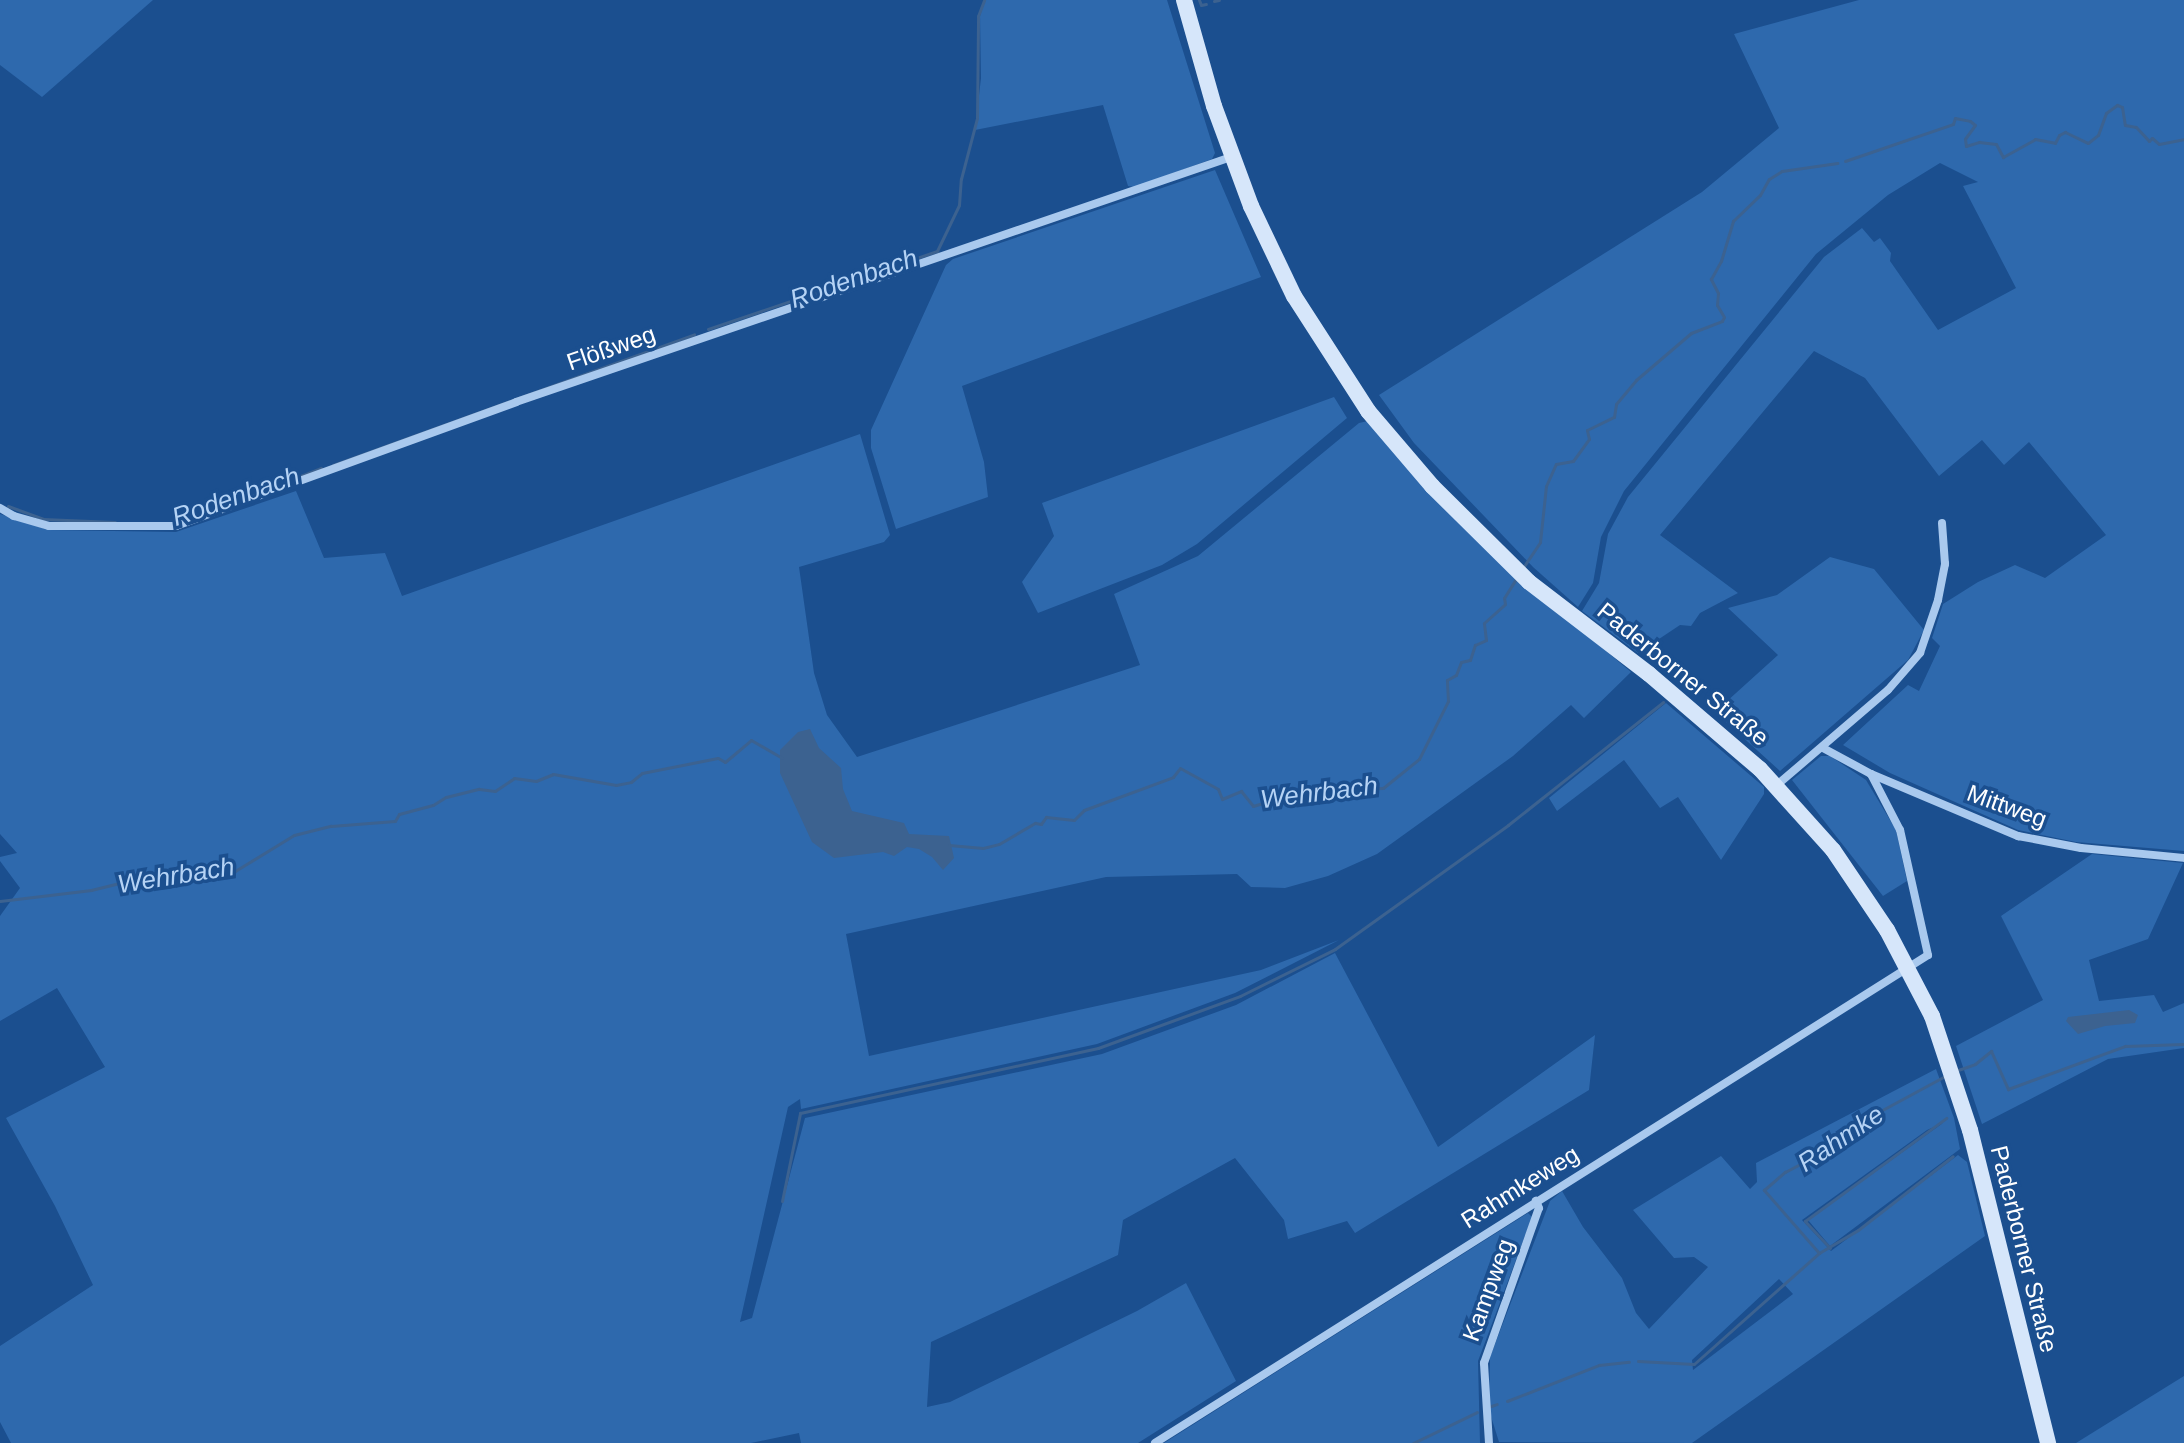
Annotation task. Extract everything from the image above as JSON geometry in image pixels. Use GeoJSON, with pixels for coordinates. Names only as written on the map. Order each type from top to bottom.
{"type":"FeatureCollection","features":[{"type":"Feature","properties":{"kind":"main road","name":"Paderborner Straße"},"geometry":{"type":"LineString","coordinates":[[1184,0],[1231,157],[1294,296],[1353,389],[1412,464],[1529,582],[1702,717],[1777,785],[1847,869],[1908,967],[1932,1016],[1970,1130],[2048,1443]]}},
{"type":"Feature","properties":{"kind":"street","name":"Flößweg"},"geometry":{"type":"LineString","coordinates":[[0,508],[14,516],[49,526],[176,526],[516,402],[1231,157]]}},
{"type":"Feature","properties":{"kind":"street"},"geometry":{"type":"LineString","coordinates":[[1777,785],[1896,683],[1920,653],[1938,600],[1945,564],[1942,523]]}},
{"type":"Feature","properties":{"kind":"street","name":"Mittweg"},"geometry":{"type":"LineString","coordinates":[[1823,748],[1871,774],[2018,836],[2081,848],[2184,858]]}},
{"type":"Feature","properties":{"kind":"street"},"geometry":{"type":"LineString","coordinates":[[1871,774],[1900,830],[1928,955],[1908,967]]}},
{"type":"Feature","properties":{"kind":"street","name":"Rahmkeweg"},"geometry":{"type":"LineString","coordinates":[[1155,1443],[1908,967]]}},
{"type":"Feature","properties":{"kind":"street","name":"Kampweg"},"geometry":{"type":"LineString","coordinates":[[1489,1443],[1484,1363],[1539,1208],[1536,1201]]}},
{"type":"Feature","properties":{"kind":"shaded area"},"geometry":{"type":"Polygon","coordinates":[[[0,0],[153,0],[42,97],[0,65],[0,0]]]}},
{"type":"Feature","properties":{"kind":"shaded area"},"geometry":{"type":"Polygon","coordinates":[[[985,0],[1167,0],[1215,153],[1212,159],[1135,187],[1128,186],[1103,105],[975,130],[981,78],[980,16],[985,0]]]}},
{"type":"Feature","properties":{"kind":"shaded area"},"geometry":{"type":"Polygon","coordinates":[[[1859,0],[2184,0],[2184,851],[2076,842],[2018,830],[1890,773],[1843,745],[1908,685],[1919,691],[1940,646],[1932,638],[1943,604],[1978,582],[2015,565],[2045,578],[2106,535],[2029,442],[2004,465],[1982,440],[1939,476],[1865,378],[1814,351],[1660,535],[1738,593],[1700,613],[1691,626],[1680,625],[1638,653],[1582,611],[1599,583],[1608,534],[1628,497],[1824,257],[1862,228],[1874,242],[1880,238],[1891,253],[1890,261],[1938,330],[2016,288],[1963,186],[1978,182],[1940,163],[1888,195],[1816,254],[1624,491],[1601,537],[1593,583],[1578,607],[1533,567],[1414,443],[1379,395],[1702,192],[1779,128],[1734,34],[1859,0]]]}},
{"type":"Feature","properties":{"kind":"shaded area"},"geometry":{"type":"Polygon","coordinates":[[[1215,170],[1261,277],[962,386],[984,462],[988,497],[896,529],[871,448],[871,430],[946,265],[953,259],[1215,170]]]}},
{"type":"Feature","properties":{"kind":"shaded area"},"geometry":{"type":"Polygon","coordinates":[[[1334,397],[1347,418],[1197,544],[1162,565],[1038,613],[1022,582],[1054,536],[1042,503],[1334,397]]]}},
{"type":"Feature","properties":{"kind":"shaded area"},"geometry":{"type":"Polygon","coordinates":[[[1368,421],[1524,582],[1631,672],[1584,718],[1571,705],[1513,756],[1377,854],[1328,876],[1285,888],[1251,887],[1237,874],[1106,877],[846,934],[869,1056],[1261,970],[1339,940],[1235,993],[1097,1044],[801,1109],[800,1099],[788,1107],[740,1322],[752,1318],[805,1118],[1102,1054],[1236,1005],[1335,953],[1438,1147],[1595,1035],[1589,1090],[1355,1233],[1347,1221],[1288,1239],[1284,1220],[1235,1158],[1123,1220],[1118,1255],[931,1342],[927,1407],[950,1402],[1137,1311],[1186,1283],[1236,1381],[1138,1443],[801,1443],[799,1433],[751,1443],[11,1443],[0,1422],[0,1346],[93,1285],[55,1206],[6,1118],[105,1067],[57,988],[0,1021],[0,916],[20,888],[0,861],[0,857],[17,853],[0,834],[0,514],[49,530],[176,532],[296,491],[324,558],[385,553],[402,596],[860,434],[890,535],[884,542],[799,567],[814,673],[827,715],[857,757],[1140,665],[1114,594],[1198,556],[1359,423],[1368,421]]]}},
{"type":"Feature","properties":{"kind":"shaded area"},"geometry":{"type":"Polygon","coordinates":[[[1830,557],[1874,569],[1924,630],[1908,660],[1780,771],[1715,712],[1778,655],[1728,608],[1777,595],[1830,557]]]}},
{"type":"Feature","properties":{"kind":"shaded area"},"geometry":{"type":"Polygon","coordinates":[[[1666,703],[1764,787],[1764,794],[1721,860],[1678,797],[1660,808],[1624,760],[1557,811],[1549,798],[1666,703]]]}},
{"type":"Feature","properties":{"kind":"shaded area"},"geometry":{"type":"Polygon","coordinates":[[[810,729],[819,748],[841,768],[843,789],[852,811],[904,823],[909,834],[949,836],[954,858],[943,870],[932,857],[919,849],[907,847],[894,856],[883,852],[834,858],[812,842],[780,773],[780,750],[798,732],[810,729]]]}},
{"type":"Feature","properties":{"kind":"shaded area"},"geometry":{"type":"Polygon","coordinates":[[[1821,756],[1830,756],[1866,780],[1896,830],[1907,881],[1883,896],[1792,780],[1821,756]]]}},
{"type":"Feature","properties":{"kind":"shaded area"},"geometry":{"type":"Polygon","coordinates":[[[2092,854],[2183,863],[2148,939],[2089,960],[2099,1001],[2154,995],[2163,1012],[2184,1003],[2184,1048],[2108,1059],[1982,1124],[1956,1046],[2043,1000],[2001,916],[2092,854]]]}},
{"type":"Feature","properties":{"kind":"shaded area"},"geometry":{"type":"Polygon","coordinates":[[[2129,1010],[2138,1015],[2135,1023],[2105,1026],[2078,1034],[2066,1021],[2068,1017],[2129,1010]]]}},
{"type":"Feature","properties":{"kind":"shaded area"},"geometry":{"type":"Polygon","coordinates":[[[1936,1069],[1954,1118],[1960,1149],[1830,1246],[1808,1220],[1943,1123],[1927,1130],[1802,1220],[1831,1251],[1958,1155],[1967,1162],[1985,1236],[1692,1443],[1499,1442],[1489,1410],[1490,1357],[1550,1201],[1562,1191],[1583,1227],[1622,1278],[1636,1313],[1649,1329],[1708,1267],[1694,1257],[1674,1258],[1633,1210],[1721,1156],[1750,1189],[1757,1182],[1756,1163],[1936,1069]],[[1779,1279],[1692,1360],[1693,1370],[1793,1294],[1779,1279]]]}},
{"type":"Feature","properties":{"kind":"shaded area"},"geometry":{"type":"Polygon","coordinates":[[[1528,1213],[1532,1217],[1478,1361],[1480,1443],[1164,1443],[1528,1213]]]}},
{"type":"Feature","properties":{"kind":"shaded area"},"geometry":{"type":"Polygon","coordinates":[[[2184,1376],[2184,1443],[2076,1443],[2184,1376]]]}},
{"type":"Feature","properties":{"kind":"waterway","name":"Rodenbach"},"geometry":{"type":"LineString","coordinates":[[708,329],[937,251],[959,205],[961,179],[977,118],[978,16],[984,0]]}},
{"type":"Feature","properties":{"kind":"waterway","name":"Rodenbach"},"geometry":{"type":"LineString","coordinates":[[1199,0],[1201,5],[1206,4]]}},
{"type":"Feature","properties":{"kind":"waterway","name":"Rodenbach"},"geometry":{"type":"LineString","coordinates":[[1214,1],[1219,0]]}},
{"type":"Feature","properties":{"kind":"waterway","name":"Wehrbach"},"geometry":{"type":"LineString","coordinates":[[1845,161],[1953,124],[1955,118],[1975,125],[1965,139],[1966,146],[1979,142],[1996,144],[2003,157],[2035,139],[2055,143],[2059,135],[2065,132],[2088,143],[2098,135],[2106,113],[2117,105],[2122,107],[2125,125],[2136,127],[2149,141],[2152,138],[2159,144],[2184,139]]}},
{"type":"Feature","properties":{"kind":"waterway","name":"Wehrbach"},"geometry":{"type":"LineString","coordinates":[[1522,569],[1540,542],[1546,486],[1556,464],[1573,461],[1589,439],[1587,430],[1614,417],[1616,404],[1636,380],[1691,333],[1722,321],[1724,317],[1717,305],[1718,293],[1711,279],[1721,261],[1733,221],[1760,195],[1769,179],[1782,171],[1837,163]]}},
{"type":"Feature","properties":{"kind":"waterway","name":"Rodenbach"},"geometry":{"type":"LineString","coordinates":[[333,465],[694,334]]}},
{"type":"Feature","properties":{"kind":"waterway","name":"Rodenbach"},"geometry":{"type":"LineString","coordinates":[[280,484],[321,468]]}},
{"type":"Feature","properties":{"kind":"waterway","name":"Rodenbach"},"geometry":{"type":"LineString","coordinates":[[8,506],[43,519],[115,522]]}},
{"type":"Feature","properties":{"kind":"waterway","name":"Wehrbach"},"geometry":{"type":"LineString","coordinates":[[949,845],[983,848],[999,844],[1035,823],[1041,824],[1046,817],[1074,820],[1084,810],[1173,777],[1180,768],[1218,789],[1222,799],[1241,791],[1253,806],[1301,791],[1383,788],[1419,759],[1448,701],[1447,680],[1456,675],[1461,662],[1470,660],[1475,645],[1486,640],[1484,623],[1505,604],[1504,598],[1516,579]]}},
{"type":"Feature","properties":{"kind":"waterway"},"geometry":{"type":"LineString","coordinates":[[782,1201],[800,1113],[1098,1048],[1240,996],[1335,949],[1508,825],[1663,702]]}},
{"type":"Feature","properties":{"kind":"waterway","name":"Wehrbach"},"geometry":{"type":"LineString","coordinates":[[0,901],[91,890],[160,873],[235,871],[294,835],[331,826],[395,821],[399,814],[433,805],[446,797],[479,789],[495,791],[514,778],[536,781],[553,774],[616,785],[631,782],[642,773],[718,758],[725,762],[751,740],[782,758]]}},
{"type":"Feature","properties":{"kind":"waterway","name":"Rahmke"},"geometry":{"type":"LineString","coordinates":[[1958,1070],[1975,1064],[1991,1051],[2008,1089],[2125,1046],[2184,1044]]}},
{"type":"Feature","properties":{"kind":"waterway","name":"Rahmke"},"geometry":{"type":"LineString","coordinates":[[1638,1361],[1694,1364],[1819,1253],[1764,1190],[1785,1172],[1821,1153],[1873,1115],[1947,1075]]}},
{"type":"Feature","properties":{"kind":"waterway","name":"Rahmke"},"geometry":{"type":"LineString","coordinates":[[1830,1248],[1805,1221],[1946,1118]]}},
{"type":"Feature","properties":{"kind":"waterway"},"geometry":{"type":"LineString","coordinates":[[1819,1253],[1858,1230],[1953,1156]]}},
{"type":"Feature","properties":{"kind":"waterway","name":"Rahmke"},"geometry":{"type":"LineString","coordinates":[[1507,1401],[1599,1365],[1629,1362]]}},
{"type":"Feature","properties":{"kind":"waterway","name":"Rahmke"},"geometry":{"type":"LineString","coordinates":[[1491,1406],[1497,1404]]}},
{"type":"Feature","properties":{"kind":"waterway","name":"Rahmke"},"geometry":{"type":"LineString","coordinates":[[1413,1443],[1477,1412]]}}]}
